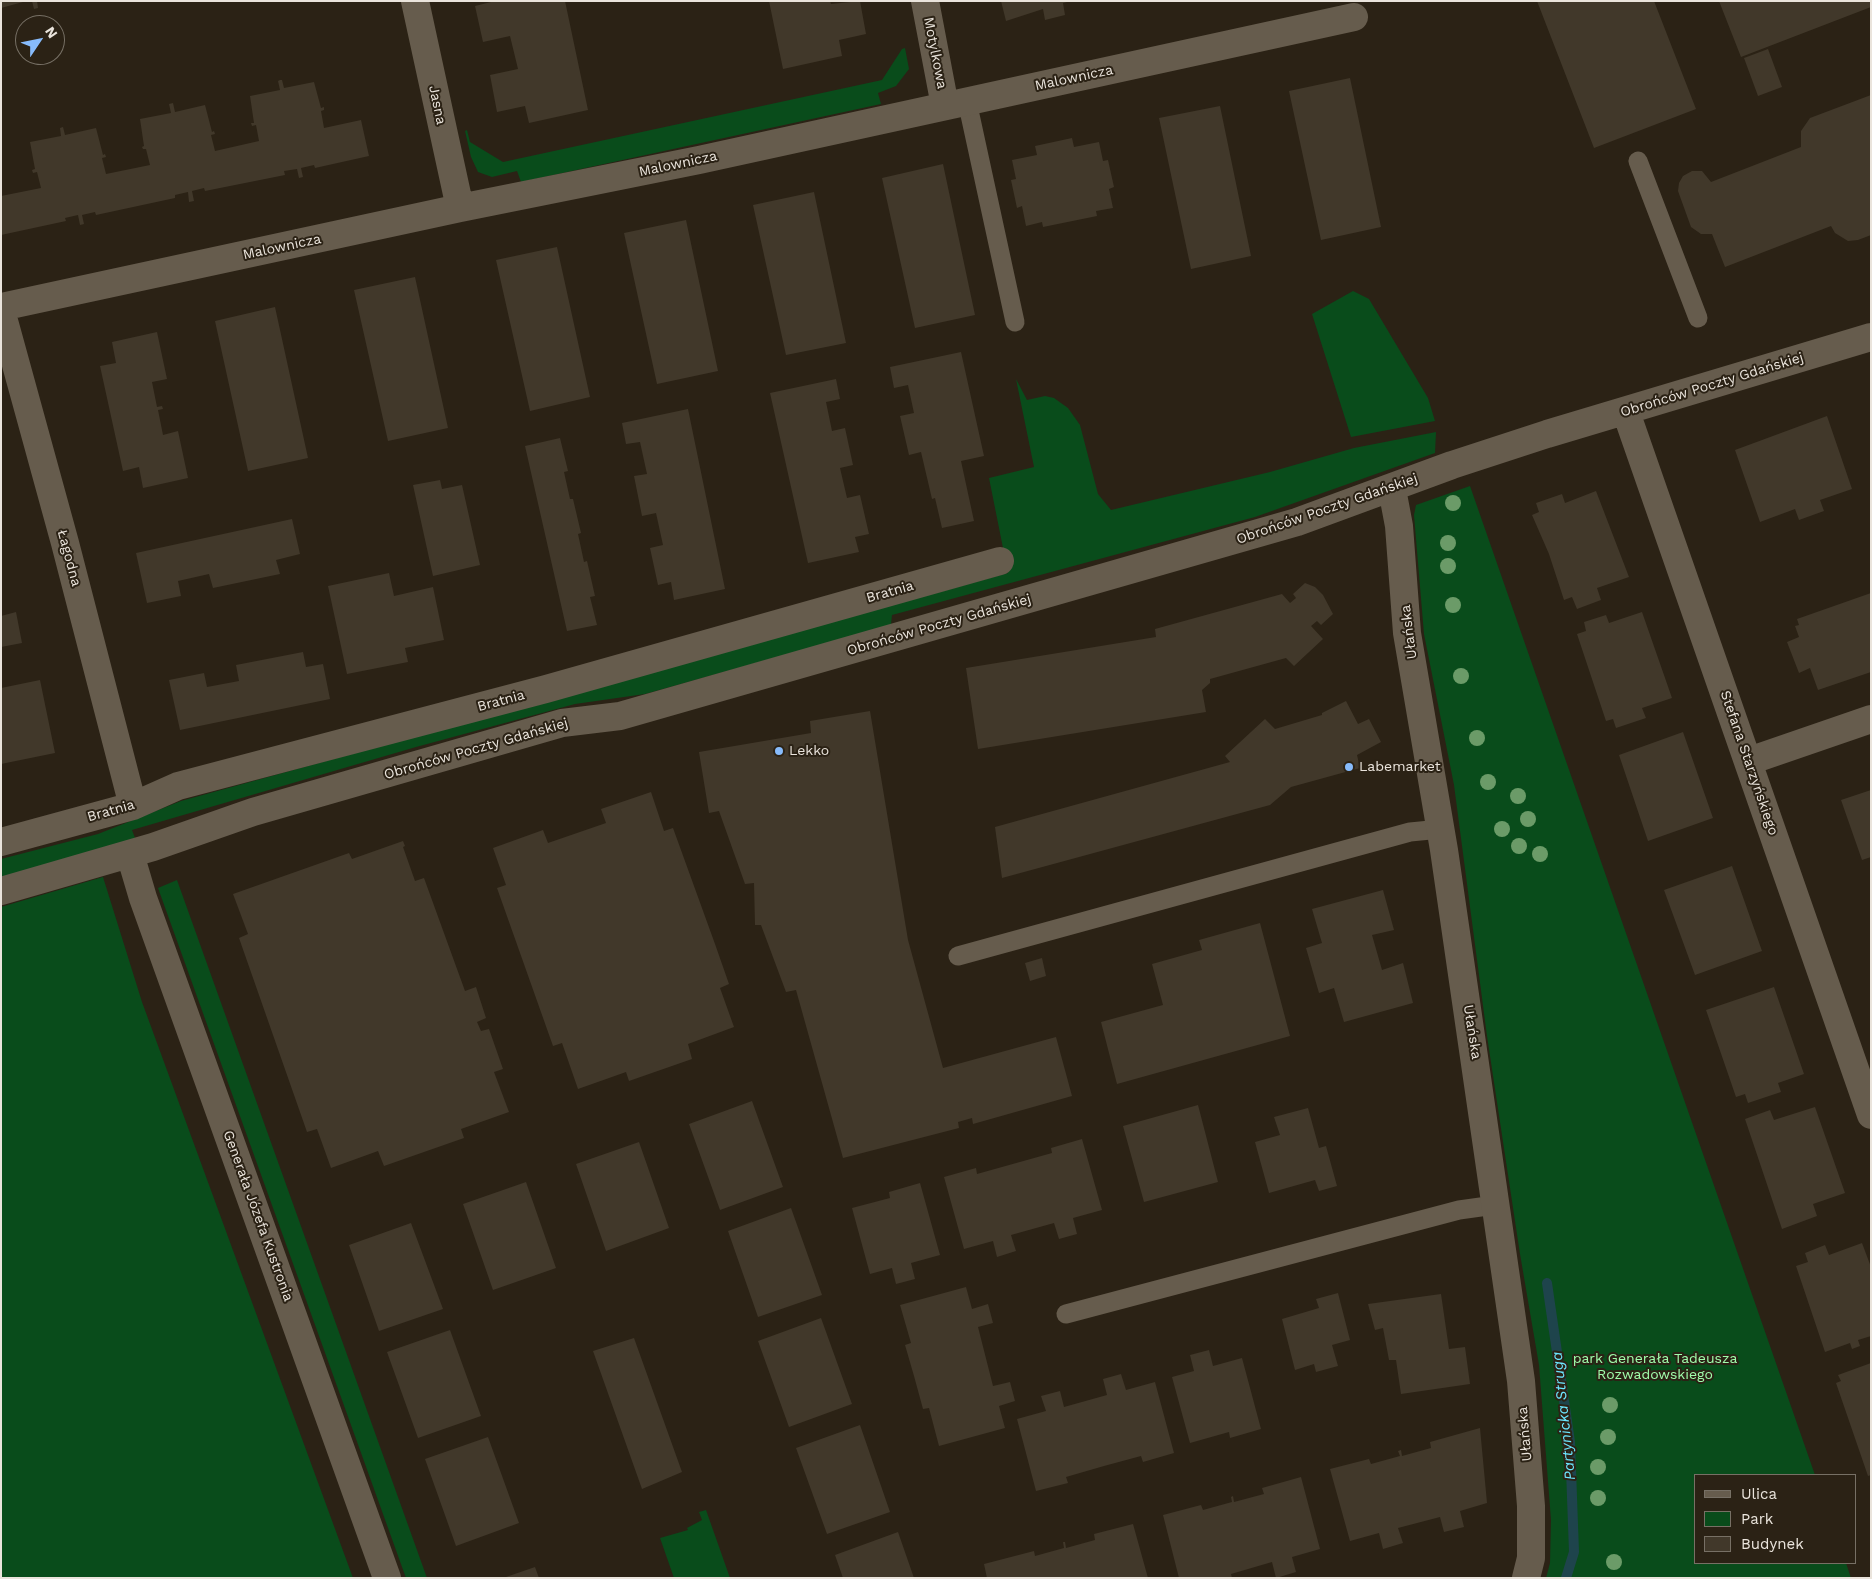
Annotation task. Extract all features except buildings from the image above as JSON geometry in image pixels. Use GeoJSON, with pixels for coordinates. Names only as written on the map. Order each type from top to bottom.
{"type":"FeatureCollection","features":[{"type":"Feature","properties":{"kind":"street","name":"Jasna"},"geometry":{"type":"LineString","coordinates":[[415,1],[460,208]]}},
{"type":"Feature","properties":{"kind":"street","name":"Motylkowa"},"geometry":{"type":"LineString","coordinates":[[925,1],[956,103]]}},
{"type":"Feature","properties":{"kind":"street","name":"Malownicza"},"geometry":{"type":"LineString","coordinates":[[1,308],[460,208],[699,160],[1354,17]]}},
{"type":"Feature","properties":{"kind":"street","name":"Łagodna"},"geometry":{"type":"LineString","coordinates":[[1,308],[133,806]]}},
{"type":"Feature","properties":{"kind":"street","name":"Obrońców Poczty Gdańskiej"},"geometry":{"type":"LineString","coordinates":[[1,891],[130,854],[253,812],[562,723],[620,716],[1297,522],[1460,463],[1547,434],[1626,412],[1871,337]]}},
{"type":"Feature","properties":{"kind":"street","name":"Stefana Starzyńskiego"},"geometry":{"type":"LineString","coordinates":[[1626,412],[1871,1115]]}},
{"type":"Feature","properties":{"kind":"street","name":"Ułańska"},"geometry":{"type":"LineString","coordinates":[[1392,489],[1400,526],[1407,633],[1441,829],[1478,1070],[1495,1205],[1521,1381],[1531,1497],[1531,1558],[1526,1578]]}},
{"type":"Feature","properties":{"kind":"street","name":"Bratnia"},"geometry":{"type":"LineString","coordinates":[[1,842],[133,806],[178,786],[546,689],[1000,561]]}},
{"type":"Feature","properties":{"kind":"street"},"geometry":{"type":"LineString","coordinates":[[1749,761],[1871,719]]}},
{"type":"Feature","properties":{"kind":"street","name":"Generała Józefa Kustronia"},"geometry":{"type":"LineString","coordinates":[[130,854],[143,898],[387,1578]]}},
{"type":"Feature","properties":{"kind":"lane"},"geometry":{"type":"LineString","coordinates":[[956,103],[1015,322]]}},
{"type":"Feature","properties":{"kind":"lane"},"geometry":{"type":"LineString","coordinates":[[1638,161],[1698,318]]}},
{"type":"Feature","properties":{"kind":"lane"},"geometry":{"type":"LineString","coordinates":[[958,956],[1410,832],[1441,829]]}},
{"type":"Feature","properties":{"kind":"lane"},"geometry":{"type":"LineString","coordinates":[[1066,1314],[1459,1210],[1495,1205]]}},
{"type":"Feature","properties":{"kind":"green space"},"geometry":{"type":"Polygon","coordinates":[[[905,48],[909,69],[896,86],[878,93],[881,104],[521,182],[517,171],[492,177],[478,172],[471,157],[465,131],[467,130],[470,142],[503,162],[882,80],[902,49],[905,48]]]}},
{"type":"Feature","properties":{"kind":"green space"},"geometry":{"type":"Polygon","coordinates":[[[1353,291],[1369,299],[1428,398],[1435,421],[1351,437],[1312,314],[1353,291]]]}},
{"type":"Feature","properties":{"kind":"green space"},"geometry":{"type":"Polygon","coordinates":[[[1016,379],[1027,400],[1045,396],[1054,398],[1068,408],[1080,425],[1098,494],[1111,510],[1270,472],[1354,448],[1436,432],[1435,453],[1255,517],[892,615],[891,624],[885,627],[645,694],[575,704],[416,747],[132,830],[138,846],[1,883],[1,859],[98,834],[181,801],[1008,573],[989,478],[1034,467],[1016,379]]]}},
{"type":"Feature","properties":{"kind":"green space","name":"park Generała Tadeusza Rozwadowskiego"},"geometry":{"type":"Polygon","coordinates":[[[1470,486],[1815,1474],[1694,1474],[1694,1564],[1846,1564],[1851,1578],[1546,1578],[1550,1563],[1551,1520],[1539,1365],[1487,1036],[1454,785],[1424,634],[1414,515],[1416,505],[1470,486]]]}},
{"type":"Feature","properties":{"kind":"green space"},"geometry":{"type":"Polygon","coordinates":[[[103,877],[142,1002],[353,1578],[1,1578],[1,907],[103,877]]]}},
{"type":"Feature","properties":{"kind":"green space"},"geometry":{"type":"Polygon","coordinates":[[[177,880],[427,1578],[406,1578],[158,888],[177,880]]]}},
{"type":"Feature","properties":{"kind":"green space"},"geometry":{"type":"Polygon","coordinates":[[[706,1510],[730,1578],[674,1578],[660,1538],[688,1530],[687,1528],[702,1520],[699,1512],[706,1510]]]}},
{"type":"Feature","properties":{"kind":"waterway","name":"Partynicka Struga"},"geometry":{"type":"LineString","coordinates":[[1547,1283],[1570,1442],[1574,1552],[1566,1578]]}},
{"type":"Feature","properties":{"kind":"place","name":"Lekko"},"geometry":{"type":"Point","coordinates":[779,751]}},
{"type":"Feature","properties":{"kind":"place","name":"Labemarket"},"geometry":{"type":"Point","coordinates":[1349,767]}}]}
